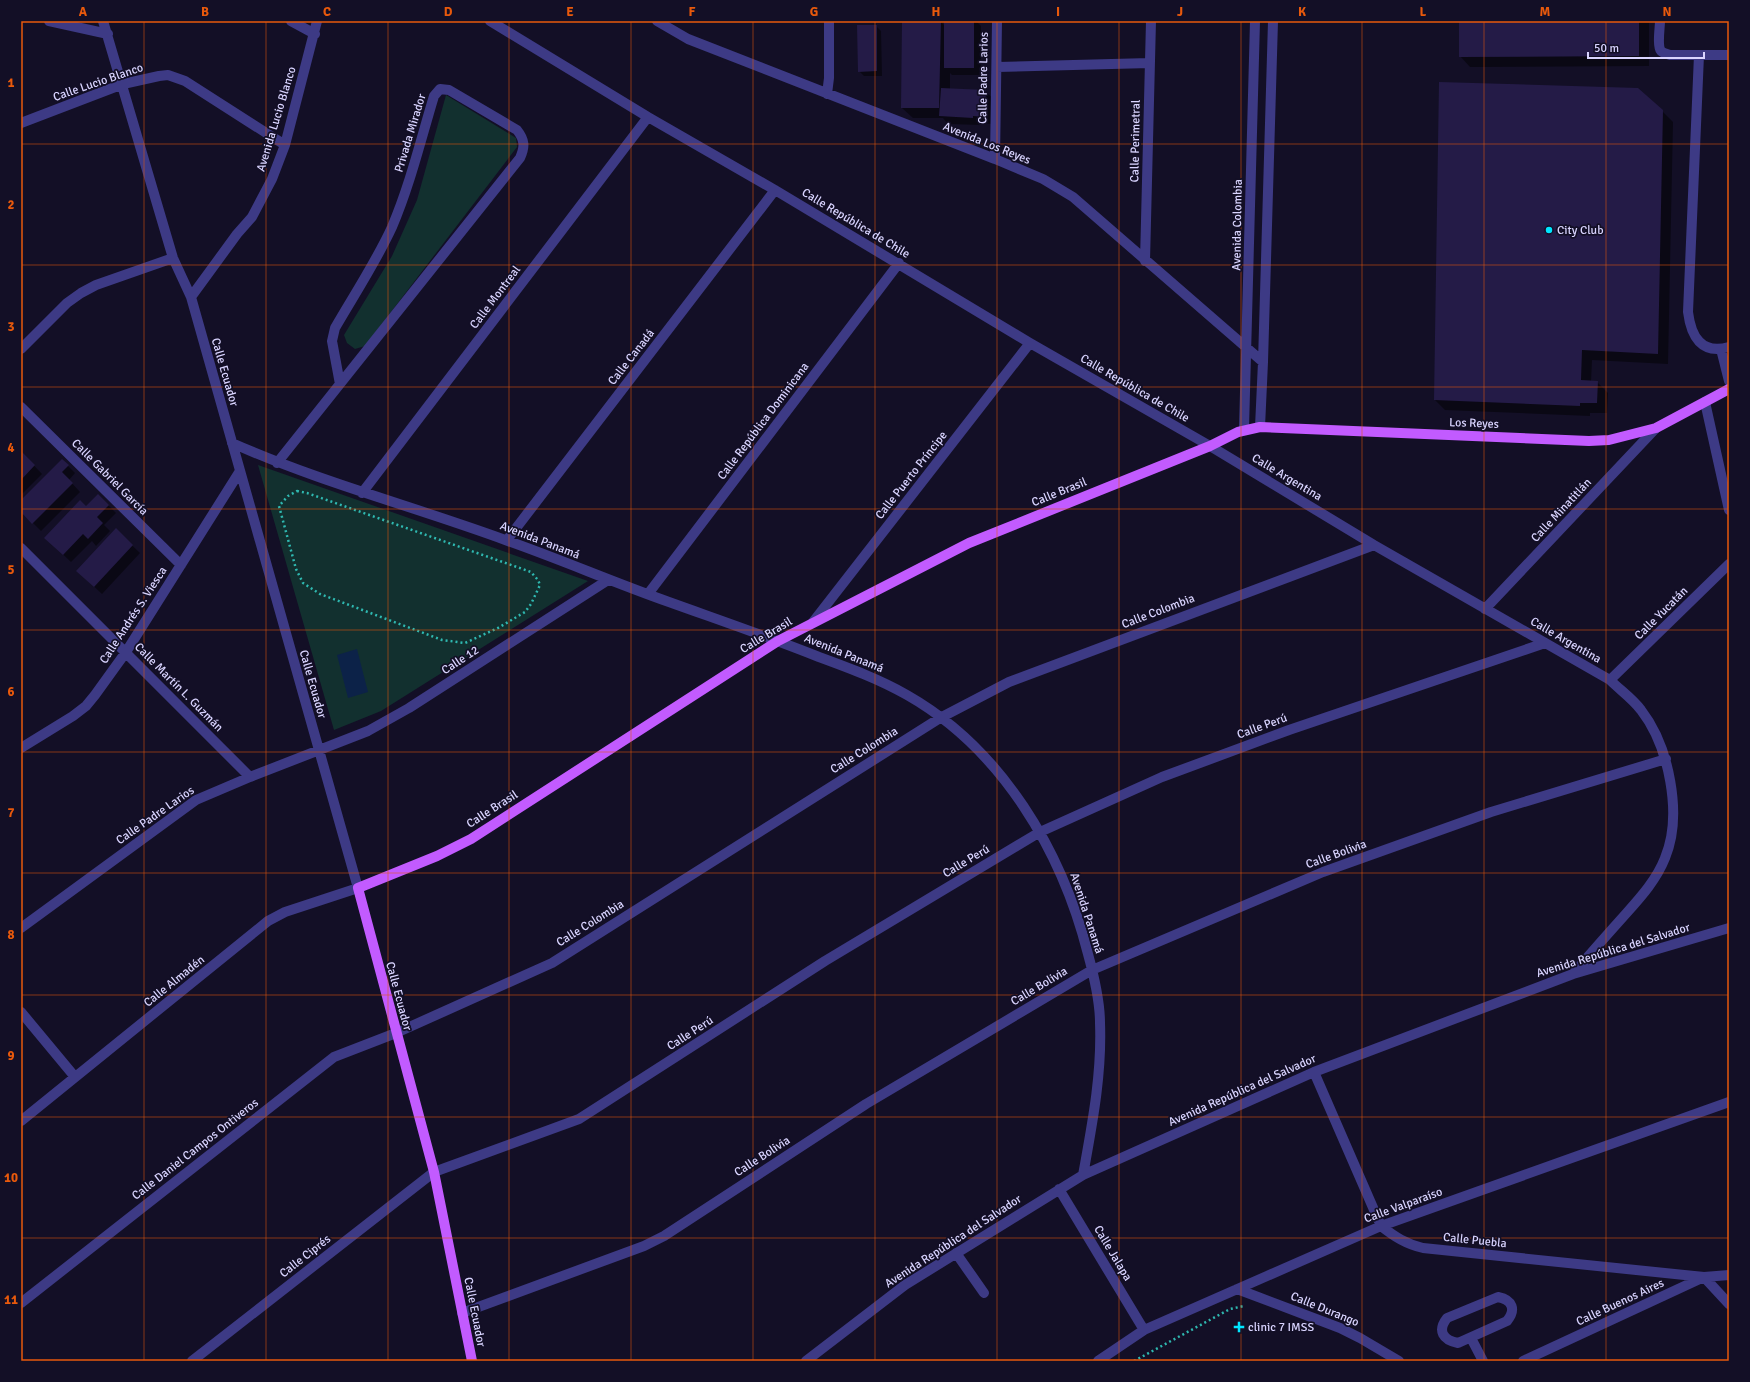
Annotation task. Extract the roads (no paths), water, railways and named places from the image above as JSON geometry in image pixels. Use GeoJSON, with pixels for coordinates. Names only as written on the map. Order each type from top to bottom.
{"type":"FeatureCollection","features":[{"type":"Feature","properties":{"kind":"main road","name":"Los Reyes"},"geometry":{"type":"LineString","coordinates":[[1210,446],[1244,429],[1260,427],[1589,441],[1609,440],[1656,428],[1729,389]]}},
{"type":"Feature","properties":{"kind":"main road","name":"Calle Brasil"},"geometry":{"type":"LineString","coordinates":[[358,888],[437,856],[471,839],[778,641],[813,622],[983,536],[1210,446]]}},
{"type":"Feature","properties":{"kind":"main road","name":"Calle Ecuador"},"geometry":{"type":"LineString","coordinates":[[358,888],[434,1172],[472,1361]]}},
{"type":"Feature","properties":{"kind":"street"},"geometry":{"type":"LineString","coordinates":[[49,21],[108,34]]}},
{"type":"Feature","properties":{"kind":"street","name":"Calle Ecuador"},"geometry":{"type":"LineString","coordinates":[[103,21],[123,84],[173,258],[191,297],[358,888]]}},
{"type":"Feature","properties":{"kind":"street"},"geometry":{"type":"LineString","coordinates":[[291,21],[315,34]]}},
{"type":"Feature","properties":{"kind":"street","name":"Avenida Lucio Blanco"},"geometry":{"type":"LineString","coordinates":[[191,297],[237,234],[252,217],[272,179],[284,145],[315,34],[317,21]]}},
{"type":"Feature","properties":{"kind":"street","name":"Calle República de Chile"},"geometry":{"type":"LineString","coordinates":[[490,21],[648,117],[775,190],[1030,343],[1210,446]]}},
{"type":"Feature","properties":{"kind":"street","name":"Avenida Los Reyes"},"geometry":{"type":"LineString","coordinates":[[657,21],[688,39],[1043,179],[1073,197],[1263,362]]}},
{"type":"Feature","properties":{"kind":"street"},"geometry":{"type":"LineString","coordinates":[[827,94],[829,78],[829,21]]}},
{"type":"Feature","properties":{"kind":"street","name":"Calle Padre Larios"},"geometry":{"type":"LineString","coordinates":[[995,159],[998,21]]}},
{"type":"Feature","properties":{"kind":"street","name":"Calle Perimetral"},"geometry":{"type":"LineString","coordinates":[[1145,261],[1151,21]]}},
{"type":"Feature","properties":{"kind":"street","name":"Avenida Colombia"},"geometry":{"type":"LineString","coordinates":[[1244,429],[1255,21]]}},
{"type":"Feature","properties":{"kind":"street"},"geometry":{"type":"LineString","coordinates":[[1260,427],[1273,21]]}},
{"type":"Feature","properties":{"kind":"street"},"geometry":{"type":"LineString","coordinates":[[1660,21],[1659,46],[1661,51],[1670,55],[1729,55]]}},
{"type":"Feature","properties":{"kind":"street"},"geometry":{"type":"LineString","coordinates":[[1699,55],[1688,312],[1689,327],[1695,338],[1706,346],[1725,348],[1729,381]]}},
{"type":"Feature","properties":{"kind":"street"},"geometry":{"type":"LineString","coordinates":[[997,67],[1150,63]]}},
{"type":"Feature","properties":{"kind":"street","name":"Calle Lucio Blanco"},"geometry":{"type":"LineString","coordinates":[[21,123],[123,84],[159,76],[176,77],[185,81],[284,145]]}},
{"type":"Feature","properties":{"kind":"street","name":"Privada Mirador"},"geometry":{"type":"LineString","coordinates":[[276,463],[340,384],[520,158],[524,148],[523,138],[517,130],[448,90],[440,89],[434,96],[405,192],[392,226],[335,328],[332,341],[340,384]]}},
{"type":"Feature","properties":{"kind":"street","name":"Calle Montreal"},"geometry":{"type":"LineString","coordinates":[[362,493],[648,117]]}},
{"type":"Feature","properties":{"kind":"street","name":"Calle Canadá"},"geometry":{"type":"LineString","coordinates":[[507,540],[775,190]]}},
{"type":"Feature","properties":{"kind":"street"},"geometry":{"type":"LineString","coordinates":[[21,349],[67,303],[81,293],[96,285],[173,258]]}},
{"type":"Feature","properties":{"kind":"street","name":"Calle República Dominicana"},"geometry":{"type":"LineString","coordinates":[[648,594],[898,263]]}},
{"type":"Feature","properties":{"kind":"street","name":"Calle Puerto Príncipe"},"geometry":{"type":"LineString","coordinates":[[813,622],[1030,343]]}},
{"type":"Feature","properties":{"kind":"street"},"geometry":{"type":"LineString","coordinates":[[1705,402],[1729,510]]}},
{"type":"Feature","properties":{"kind":"street","name":"Calle Gabriel García"},"geometry":{"type":"LineString","coordinates":[[21,407],[181,565]]}},
{"type":"Feature","properties":{"kind":"street","name":"Calle Minatitlán"},"geometry":{"type":"LineString","coordinates":[[1485,609],[1656,428]]}},
{"type":"Feature","properties":{"kind":"street","name":"Avenida Panamá"},"geometry":{"type":"LineString","coordinates":[[232,443],[276,463],[362,493],[507,540],[608,580],[778,641],[870,676],[908,696],[940,718],[983,754],[1014,794],[1040,832],[1067,886],[1083,933],[1092,970],[1100,1020],[1100,1068],[1093,1121],[1082,1175]]}},
{"type":"Feature","properties":{"kind":"street","name":"Calle Argentina"},"geometry":{"type":"LineString","coordinates":[[1210,446],[1374,545],[1610,680],[1641,709],[1656,733],[1666,760],[1672,799],[1672,829],[1665,858],[1648,888],[1573,974]]}},
{"type":"Feature","properties":{"kind":"street","name":"Calle Andrés S. Viesca"},"geometry":{"type":"LineString","coordinates":[[21,748],[86,706],[126,652],[240,471]]}},
{"type":"Feature","properties":{"kind":"street","name":"Calle Colombia"},"geometry":{"type":"LineString","coordinates":[[396,1033],[552,963],[940,718],[1020,677],[1374,545]]}},
{"type":"Feature","properties":{"kind":"street","name":"Calle Martín L. Guzmán"},"geometry":{"type":"LineString","coordinates":[[21,548],[250,777]]}},
{"type":"Feature","properties":{"kind":"street","name":"Calle Yucatán"},"geometry":{"type":"LineString","coordinates":[[1610,680],[1729,564]]}},
{"type":"Feature","properties":{"kind":"street","name":"Calle 12"},"geometry":{"type":"LineString","coordinates":[[319,750],[368,731],[402,712],[608,580]]}},
{"type":"Feature","properties":{"kind":"street","name":"Calle Perú"},"geometry":{"type":"LineString","coordinates":[[434,1172],[579,1119],[825,961],[1040,832],[1150,782],[1289,730],[1545,643]]}},
{"type":"Feature","properties":{"kind":"street","name":"Calle Padre Larios"},"geometry":{"type":"LineString","coordinates":[[21,928],[196,800],[319,750]]}},
{"type":"Feature","properties":{"kind":"street","name":"Calle Bolivia"},"geometry":{"type":"LineString","coordinates":[[462,1313],[624,1255],[657,1239],[866,1104],[1092,970],[1322,872],[1491,812],[1666,760]]}},
{"type":"Feature","properties":{"kind":"street","name":"Calle Almadén"},"geometry":{"type":"LineString","coordinates":[[21,1121],[268,921],[285,912],[358,888]]}},
{"type":"Feature","properties":{"kind":"street","name":"Avenida República del Salvador"},"geometry":{"type":"LineString","coordinates":[[806,1361],[905,1285],[1082,1175],[1314,1072],[1573,974],[1729,928]]}},
{"type":"Feature","properties":{"kind":"street"},"geometry":{"type":"LineString","coordinates":[[21,1012],[75,1077]]}},
{"type":"Feature","properties":{"kind":"street","name":"Calle Daniel Campos Ontiveros"},"geometry":{"type":"LineString","coordinates":[[21,1303],[329,1060],[396,1033]]}},
{"type":"Feature","properties":{"kind":"street","name":"Calle Puebla"},"geometry":{"type":"LineString","coordinates":[[1314,1072],[1381,1226],[1396,1238],[1423,1248],[1704,1277]]}},
{"type":"Feature","properties":{"kind":"street","name":"Calle Valparaíso"},"geometry":{"type":"LineString","coordinates":[[1098,1361],[1144,1330],[1381,1226],[1729,1102]]}},
{"type":"Feature","properties":{"kind":"street","name":"Calle Ciprés"},"geometry":{"type":"LineString","coordinates":[[192,1361],[434,1172]]}},
{"type":"Feature","properties":{"kind":"street","name":"Calle Jalapa"},"geometry":{"type":"LineString","coordinates":[[1059,1189],[1144,1330]]}},
{"type":"Feature","properties":{"kind":"street"},"geometry":{"type":"LineString","coordinates":[[956,1253],[984,1293]]}},
{"type":"Feature","properties":{"kind":"street","name":"Calle Buenos Aires"},"geometry":{"type":"LineString","coordinates":[[1524,1361],[1704,1277],[1729,1275]]}},
{"type":"Feature","properties":{"kind":"street"},"geometry":{"type":"LineString","coordinates":[[1704,1277],[1729,1304]]}},
{"type":"Feature","properties":{"kind":"street","name":"Calle Durango"},"geometry":{"type":"LineString","coordinates":[[1238,1289],[1340,1328],[1399,1361]]}},
{"type":"Feature","properties":{"kind":"street"},"geometry":{"type":"LineString","coordinates":[[1498,1297],[1505,1298],[1510,1302],[1513,1308],[1511,1316],[1507,1321],[1471,1338],[1458,1343],[1451,1341],[1444,1337],[1441,1330],[1443,1323],[1447,1318],[1498,1297]]}},
{"type":"Feature","properties":{"kind":"street"},"geometry":{"type":"LineString","coordinates":[[1471,1338],[1483,1361]]}},
{"type":"Feature","properties":{"kind":"water"},"geometry":{"type":"Polygon","coordinates":[[[357,649],[368,692],[348,698],[337,655],[357,649]]]}},
{"type":"Feature","properties":{"kind":"place","name":"City Club"},"geometry":{"type":"Point","coordinates":[1549,230]}},
{"type":"Feature","properties":{"kind":"place","name":"clinic 7 IMSS"},"geometry":{"type":"Point","coordinates":[1239,1327]}}]}
